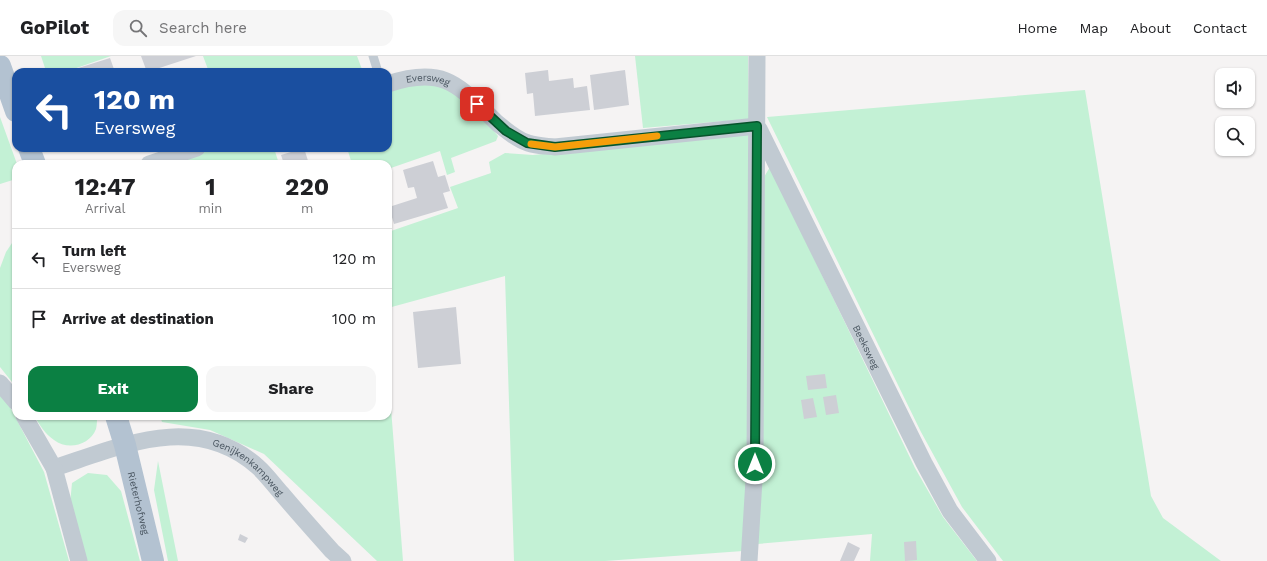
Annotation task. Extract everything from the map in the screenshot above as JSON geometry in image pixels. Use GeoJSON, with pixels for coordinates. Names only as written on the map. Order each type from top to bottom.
{"type":"FeatureCollection","features":[{"type":"Feature","properties":{"kind":"main road"},"geometry":{"type":"LineString","coordinates":[[0,66],[12,100]]}},
{"type":"Feature","properties":{"kind":"main road","name":"Rieterhofweg"},"geometry":{"type":"LineString","coordinates":[[117,420],[125,445],[153,561]]}},
{"type":"Feature","properties":{"kind":"street"},"geometry":{"type":"LineString","coordinates":[[749,561],[755,464],[757,56]]}},
{"type":"Feature","properties":{"kind":"street","name":"Eversweg"},"geometry":{"type":"LineString","coordinates":[[392,83],[408,77],[438,77],[458,86],[512,134],[527,143],[555,147],[757,126]]}},
{"type":"Feature","properties":{"kind":"street","name":"Beeksweg"},"geometry":{"type":"LineString","coordinates":[[757,126],[924,463],[950,511],[988,561]]}},
{"type":"Feature","properties":{"kind":"street"},"geometry":{"type":"LineString","coordinates":[[161,160],[185,152]]}},
{"type":"Feature","properties":{"kind":"street"},"geometry":{"type":"LineString","coordinates":[[0,383],[12,397]]}},
{"type":"Feature","properties":{"kind":"street"},"geometry":{"type":"LineString","coordinates":[[26,420],[54,468],[79,561]]}},
{"type":"Feature","properties":{"kind":"street","name":"Genijkenkampweg"},"geometry":{"type":"LineString","coordinates":[[54,468],[125,445],[167,437],[196,437],[227,446],[258,467],[332,551],[343,561]]}},
{"type":"Feature","properties":{"kind":"lane"},"geometry":{"type":"LineString","coordinates":[[373,56],[377,68]]}},
{"type":"Feature","properties":{"kind":"green space"},"geometry":{"type":"Polygon","coordinates":[[[41,56],[111,56],[76,68],[45,68],[41,56]]]}},
{"type":"Feature","properties":{"kind":"green space"},"geometry":{"type":"Polygon","coordinates":[[[203,56],[357,56],[362,68],[208,68],[203,56]]]}},
{"type":"Feature","properties":{"kind":"green space"},"geometry":{"type":"Polygon","coordinates":[[[635,56],[748,56],[749,119],[643,128],[635,56]]]}},
{"type":"Feature","properties":{"kind":"green space"},"geometry":{"type":"Polygon","coordinates":[[[421,82],[448,89],[478,112],[498,136],[496,141],[451,158],[455,172],[447,175],[440,151],[392,168],[392,160],[351,160],[348,152],[392,152],[392,90],[421,82]]]}},
{"type":"Feature","properties":{"kind":"green space"},"geometry":{"type":"Polygon","coordinates":[[[1085,90],[1151,496],[1163,518],[1221,561],[1003,561],[962,507],[921,432],[767,117],[1085,90]]]}},
{"type":"Feature","properties":{"kind":"green space"},"geometry":{"type":"Polygon","coordinates":[[[0,117],[16,160],[12,160],[12,180],[0,184],[0,117]]]}},
{"type":"Feature","properties":{"kind":"green space"},"geometry":{"type":"Polygon","coordinates":[[[748,134],[749,462],[743,551],[605,561],[514,561],[505,276],[392,307],[392,231],[458,208],[450,187],[491,173],[489,162],[505,153],[533,155],[748,134]]]}},
{"type":"Feature","properties":{"kind":"green space"},"geometry":{"type":"Polygon","coordinates":[[[205,152],[275,152],[278,160],[180,160],[205,152]]]}},
{"type":"Feature","properties":{"kind":"green space"},"geometry":{"type":"Polygon","coordinates":[[[770,167],[915,468],[943,517],[977,561],[870,561],[872,534],[757,544],[764,177],[770,167]]]}},
{"type":"Feature","properties":{"kind":"green space"},"geometry":{"type":"Polygon","coordinates":[[[12,243],[12,382],[0,367],[0,268],[6,252],[12,243]]]}},
{"type":"Feature","properties":{"kind":"green space"},"geometry":{"type":"Polygon","coordinates":[[[0,394],[9,405],[12,411],[12,420],[17,420],[44,472],[69,561],[0,561],[0,394]]]}},
{"type":"Feature","properties":{"kind":"green space"},"geometry":{"type":"Polygon","coordinates":[[[37,420],[97,420],[96,429],[93,435],[78,445],[72,446],[60,443],[54,440],[37,420]]]}},
{"type":"Feature","properties":{"kind":"green space"},"geometry":{"type":"Polygon","coordinates":[[[161,420],[392,420],[403,561],[377,561],[264,454],[210,430],[162,422],[161,420]]]}},
{"type":"Feature","properties":{"kind":"green space"},"geometry":{"type":"Polygon","coordinates":[[[158,461],[178,561],[168,561],[154,490],[158,461]]]}},
{"type":"Feature","properties":{"kind":"green space"},"geometry":{"type":"Polygon","coordinates":[[[88,473],[107,475],[121,491],[140,561],[85,561],[70,504],[72,483],[88,473]]]}},
{"type":"Feature","properties":{"kind":"building"},"geometry":{"type":"Polygon","coordinates":[[[141,56],[196,56],[159,68],[146,68],[141,56]]]}},
{"type":"Feature","properties":{"kind":"building"},"geometry":{"type":"Polygon","coordinates":[[[110,58],[114,68],[78,68],[110,58]]]}},
{"type":"Feature","properties":{"kind":"building"},"geometry":{"type":"Polygon","coordinates":[[[548,70],[549,81],[573,78],[574,88],[587,86],[590,110],[535,116],[533,93],[527,94],[525,73],[548,70]]]}},
{"type":"Feature","properties":{"kind":"building"},"geometry":{"type":"Polygon","coordinates":[[[625,70],[629,105],[594,110],[590,75],[625,70]]]}},
{"type":"Feature","properties":{"kind":"building"},"geometry":{"type":"Polygon","coordinates":[[[291,152],[305,152],[308,160],[283,160],[281,155],[291,152]]]}},
{"type":"Feature","properties":{"kind":"building"},"geometry":{"type":"Polygon","coordinates":[[[433,161],[438,177],[445,175],[450,191],[443,193],[448,208],[394,224],[392,217],[392,206],[417,198],[414,187],[408,188],[403,170],[433,161]]]}},
{"type":"Feature","properties":{"kind":"building"},"geometry":{"type":"Polygon","coordinates":[[[456,307],[461,364],[418,368],[413,312],[456,307]]]}},
{"type":"Feature","properties":{"kind":"building"},"geometry":{"type":"Polygon","coordinates":[[[825,374],[827,388],[808,390],[806,376],[825,374]]]}},
{"type":"Feature","properties":{"kind":"building"},"geometry":{"type":"Polygon","coordinates":[[[836,395],[839,413],[826,415],[823,397],[836,395]]]}},
{"type":"Feature","properties":{"kind":"building"},"geometry":{"type":"Polygon","coordinates":[[[813,398],[817,417],[804,419],[801,400],[813,398]]]}},
{"type":"Feature","properties":{"kind":"building"},"geometry":{"type":"Polygon","coordinates":[[[240,534],[248,538],[245,543],[238,540],[240,534]]]}},
{"type":"Feature","properties":{"kind":"building"},"geometry":{"type":"Polygon","coordinates":[[[916,541],[917,560],[905,561],[904,542],[916,541]]]}},
{"type":"Feature","properties":{"kind":"building"},"geometry":{"type":"Polygon","coordinates":[[[848,542],[860,548],[854,561],[840,561],[848,542]]]}},
{"type":"Feature","properties":{"kind":"slow traffic"},"geometry":{"type":"LineString","coordinates":[[531,144],[555,147],[657,136]]}},
{"type":"Feature","properties":{"kind":"route"},"geometry":{"type":"LineString","coordinates":[[477,104],[506,131],[527,143],[555,147],[757,126],[755,464]]}}]}
